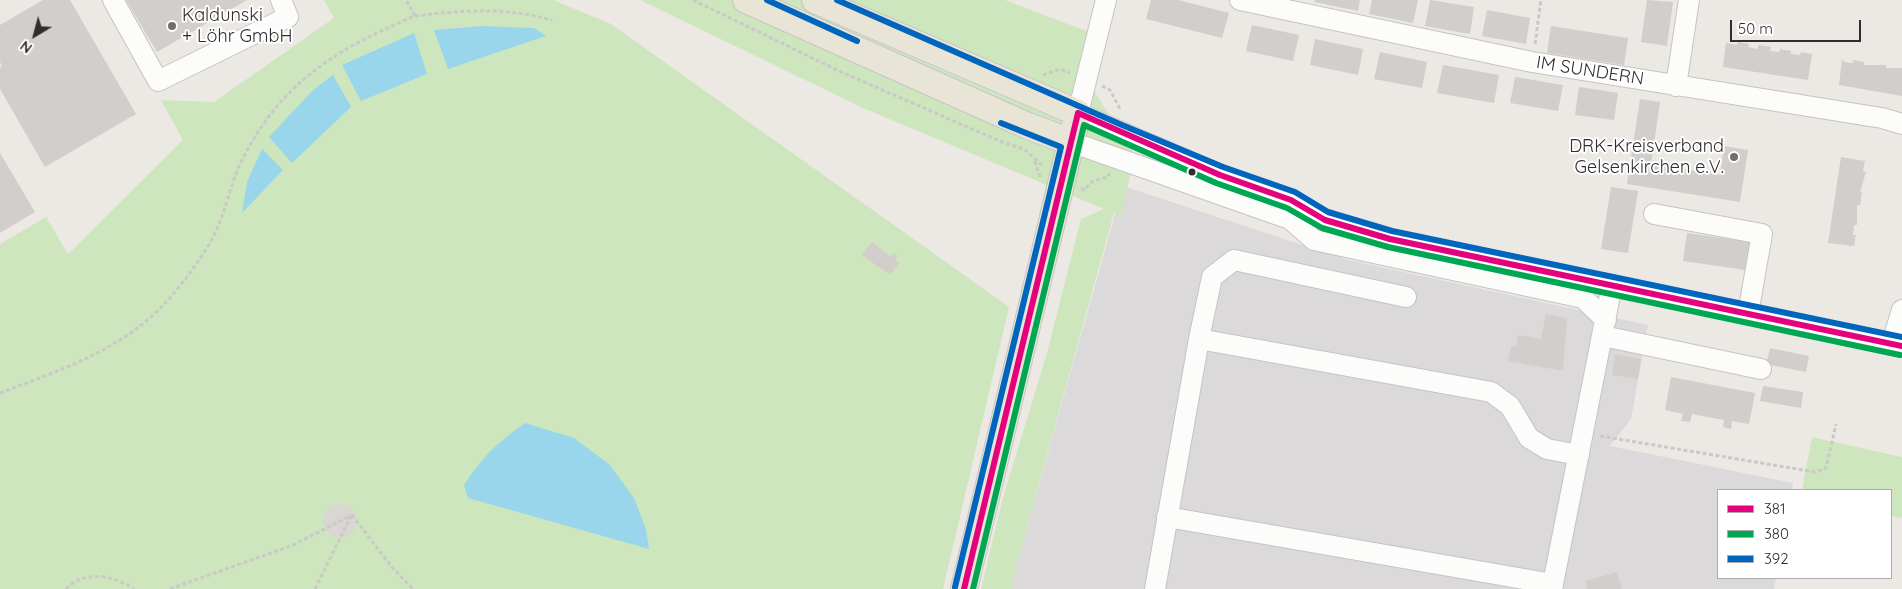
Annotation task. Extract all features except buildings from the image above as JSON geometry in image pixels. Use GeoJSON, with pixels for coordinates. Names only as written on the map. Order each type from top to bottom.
{"type":"FeatureCollection","features":[{"type":"Feature","properties":{"kind":"main road"},"geometry":{"type":"LineString","coordinates":[[746,0],[1028,126],[1071,142]]}},
{"type":"Feature","properties":{"kind":"main road"},"geometry":{"type":"LineString","coordinates":[[815,0],[1078,113],[964,589]]}},
{"type":"Feature","properties":{"kind":"street"},"geometry":{"type":"LineString","coordinates":[[113,0],[158,81],[288,17],[281,0]]}},
{"type":"Feature","properties":{"kind":"street"},"geometry":{"type":"LineString","coordinates":[[1106,0],[1078,113],[1211,171],[1290,200],[1325,220],[1390,239],[1897,344],[1902,310]]}},
{"type":"Feature","properties":{"kind":"street","name":"IM SUNDERN"},"geometry":{"type":"LineString","coordinates":[[1240,0],[1532,62],[1882,118],[1902,124]]}},
{"type":"Feature","properties":{"kind":"street"},"geometry":{"type":"LineString","coordinates":[[1676,86],[1689,0]]}},
{"type":"Feature","properties":{"kind":"street"},"geometry":{"type":"LineString","coordinates":[[1071,142],[1290,219],[1325,220]]}},
{"type":"Feature","properties":{"kind":"street"},"geometry":{"type":"LineString","coordinates":[[1654,214],[1762,234],[1748,314]]}},
{"type":"Feature","properties":{"kind":"street"},"geometry":{"type":"LineString","coordinates":[[1290,219],[1314,240],[1583,298],[1604,328],[1760,369]]}},
{"type":"Feature","properties":{"kind":"street"},"geometry":{"type":"LineString","coordinates":[[1155,589],[1199,339],[1212,276],[1234,260],[1406,297]]}},
{"type":"Feature","properties":{"kind":"street"},"geometry":{"type":"LineString","coordinates":[[1167,518],[1553,587],[1612,285]]}},
{"type":"Feature","properties":{"kind":"street"},"geometry":{"type":"LineString","coordinates":[[1199,339],[1491,392],[1510,406],[1530,438],[1547,450],[1579,455]]}},
{"type":"Feature","properties":{"kind":"path"},"geometry":{"type":"LineString","coordinates":[[406,0],[415,16]]}},
{"type":"Feature","properties":{"kind":"path"},"geometry":{"type":"LineString","coordinates":[[693,0],[836,70],[1002,142],[1024,149],[1034,160],[1045,167]]}},
{"type":"Feature","properties":{"kind":"path"},"geometry":{"type":"LineString","coordinates":[[1532,62],[1541,0]]}},
{"type":"Feature","properties":{"kind":"path"},"geometry":{"type":"LineString","coordinates":[[0,393],[81,362],[144,323],[167,301],[200,257],[215,233],[240,163],[277,105],[296,85],[331,57],[376,32],[415,16],[454,11],[495,10],[533,15],[552,20]]}},
{"type":"Feature","properties":{"kind":"path"},"geometry":{"type":"LineString","coordinates":[[1041,75],[1060,69],[1070,73]]}},
{"type":"Feature","properties":{"kind":"path"},"geometry":{"type":"LineString","coordinates":[[1098,85],[1110,90],[1123,115]]}},
{"type":"Feature","properties":{"kind":"path"},"geometry":{"type":"LineString","coordinates":[[1077,185],[1084,190],[1100,178],[1108,177],[1111,166]]}},
{"type":"Feature","properties":{"kind":"path"},"geometry":{"type":"LineString","coordinates":[[1584,434],[1815,472],[1826,468],[1836,424]]}},
{"type":"Feature","properties":{"kind":"path"},"geometry":{"type":"LineString","coordinates":[[170,589],[294,544],[352,515]]}},
{"type":"Feature","properties":{"kind":"path"},"geometry":{"type":"LineString","coordinates":[[315,589],[352,515]]}},
{"type":"Feature","properties":{"kind":"path"},"geometry":{"type":"LineString","coordinates":[[352,515],[391,566],[413,589]]}},
{"type":"Feature","properties":{"kind":"path"},"geometry":{"type":"LineString","coordinates":[[66,589],[73,582],[92,576],[120,581],[134,589]]}},
{"type":"Feature","properties":{"kind":"shaded area"},"geometry":{"type":"Polygon","coordinates":[[[1123,186],[1348,260],[1648,325],[1631,419],[1610,446],[1793,483],[1792,489],[1717,489],[1717,579],[1776,579],[1774,589],[1012,589],[1017,563],[1123,186]]]}},
{"type":"Feature","properties":{"kind":"shaded area"},"geometry":{"type":"Polygon","coordinates":[[[340,504],[347,505],[352,509],[356,514],[356,528],[352,533],[347,537],[340,538],[333,537],[328,533],[324,528],[323,521],[324,514],[328,509],[333,505],[340,504]]]}},
{"type":"Feature","properties":{"kind":"green space"},"geometry":{"type":"Polygon","coordinates":[[[324,0],[553,0],[611,24],[1009,307],[943,589],[0,589],[0,244],[46,217],[68,254],[183,140],[161,100],[214,102],[334,18],[324,0]]]}},
{"type":"Feature","properties":{"kind":"green space"},"geometry":{"type":"Polygon","coordinates":[[[640,0],[1005,0],[1094,34],[1088,82],[1135,155],[1121,216],[1114,213],[1017,563],[1012,589],[981,589],[1002,501],[1047,353],[1081,219],[1104,209],[863,108],[640,0]]]}},
{"type":"Feature","properties":{"kind":"green space"},"geometry":{"type":"Polygon","coordinates":[[[1812,437],[1902,457],[1902,518],[1892,516],[1892,489],[1802,489],[1812,437]]]}},
{"type":"Feature","properties":{"kind":"water"},"geometry":{"type":"Polygon","coordinates":[[[481,26],[534,28],[546,36],[448,69],[434,30],[481,26]]]}},
{"type":"Feature","properties":{"kind":"water"},"geometry":{"type":"Polygon","coordinates":[[[414,33],[427,74],[361,101],[342,65],[414,33]]]}},
{"type":"Feature","properties":{"kind":"water"},"geometry":{"type":"Polygon","coordinates":[[[333,75],[351,107],[292,163],[269,137],[314,89],[333,75]]]}},
{"type":"Feature","properties":{"kind":"water"},"geometry":{"type":"Polygon","coordinates":[[[262,149],[283,170],[242,213],[247,182],[262,149]]]}},
{"type":"Feature","properties":{"kind":"water"},"geometry":{"type":"Polygon","coordinates":[[[525,423],[574,438],[610,465],[634,498],[646,529],[649,549],[468,498],[464,485],[477,466],[499,444],[525,423]]]}},
{"type":"Feature","properties":{"kind":"transit line","name":"392"},"geometry":{"type":"LineString","coordinates":[[767,0],[857,41]]}},
{"type":"Feature","properties":{"kind":"transit line","name":"392"},"geometry":{"type":"LineString","coordinates":[[837,0],[1122,125],[1223,167],[1295,192],[1328,212],[1392,231],[1902,337]]}},
{"type":"Feature","properties":{"kind":"transit line","name":"381"},"geometry":{"type":"LineString","coordinates":[[1078,113],[1220,175],[1291,200],[1325,220],[1390,239],[1902,346]]}},
{"type":"Feature","properties":{"kind":"transit line","name":"381"},"geometry":{"type":"LineString","coordinates":[[964,589],[1078,113]]}},
{"type":"Feature","properties":{"kind":"transit line","name":"392"},"geometry":{"type":"LineString","coordinates":[[955,587],[1061,147],[1001,123]]}},
{"type":"Feature","properties":{"kind":"transit line","name":"380"},"geometry":{"type":"LineString","coordinates":[[973,589],[1084,125],[1216,183],[1287,208],[1322,228],[1388,247],[1900,355]]}},
{"type":"Feature","properties":{"kind":"place","name":"Kaldunski + Löhr GmbH"},"geometry":{"type":"Point","coordinates":[172,26]}},
{"type":"Feature","properties":{"kind":"place","name":"DRK-Kreisverband Gelsenkirchen e.V."},"geometry":{"type":"Point","coordinates":[1734,157]}}]}
